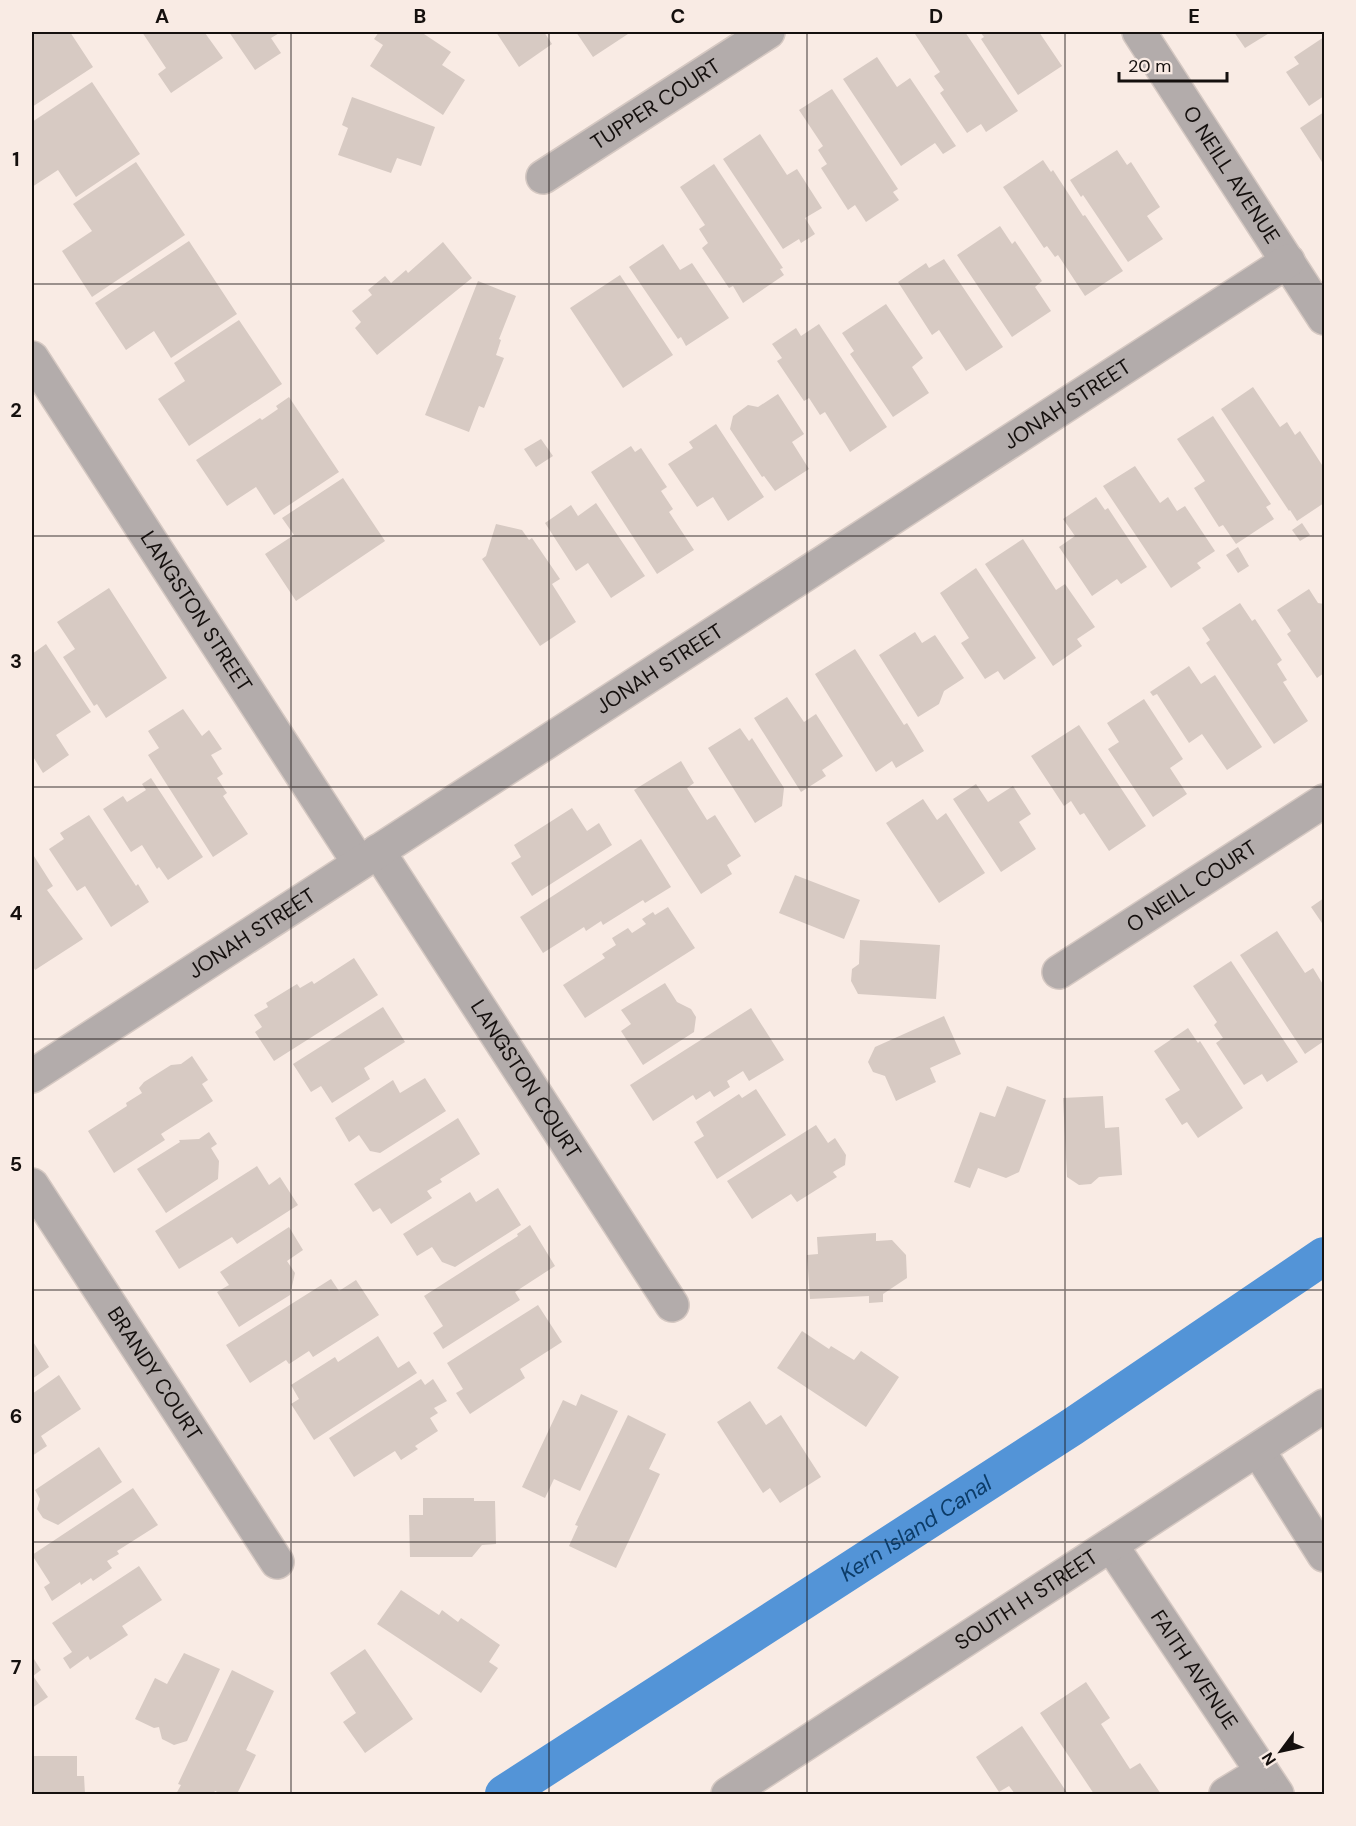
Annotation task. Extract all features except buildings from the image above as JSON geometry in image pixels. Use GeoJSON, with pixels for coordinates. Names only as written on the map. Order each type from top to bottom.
{"type":"FeatureCollection","features":[{"type":"Feature","properties":{"kind":"street","name":"TUPPER COURT"},"geometry":{"type":"LineString","coordinates":[[543,177],[768,32]]}},
{"type":"Feature","properties":{"kind":"street","name":"O NEILL AVENUE"},"geometry":{"type":"LineString","coordinates":[[1139,32],[1324,318]]}},
{"type":"Feature","properties":{"kind":"street","name":"JONAH STREET"},"geometry":{"type":"LineString","coordinates":[[32,1076],[1288,261]]}},
{"type":"Feature","properties":{"kind":"street","name":"LANGSTON STREET"},"geometry":{"type":"LineString","coordinates":[[32,358],[369,857]]}},
{"type":"Feature","properties":{"kind":"street","name":"O NEILL COURT"},"geometry":{"type":"LineString","coordinates":[[1059,972],[1324,801]]}},
{"type":"Feature","properties":{"kind":"street","name":"LANGSTON COURT"},"geometry":{"type":"LineString","coordinates":[[369,857],[672,1305]]}},
{"type":"Feature","properties":{"kind":"street","name":"BRANDY COURT"},"geometry":{"type":"LineString","coordinates":[[32,1185],[277,1562]]}},
{"type":"Feature","properties":{"kind":"street","name":"SOUTH H STREET"},"geometry":{"type":"LineString","coordinates":[[728,1794],[1324,1406]]}},
{"type":"Feature","properties":{"kind":"street"},"geometry":{"type":"LineString","coordinates":[[1258,1450],[1324,1555]]}},
{"type":"Feature","properties":{"kind":"street","name":"FAITH AVENUE"},"geometry":{"type":"LineString","coordinates":[[1111,1545],[1269,1783]]}},
{"type":"Feature","properties":{"kind":"street"},"geometry":{"type":"LineString","coordinates":[[1226,1794],[1269,1783]]}},
{"type":"Feature","properties":{"kind":"waterway","name":"Kern Island Canal"},"geometry":{"type":"LineString","coordinates":[[504,1794],[1072,1427],[1324,1256]]}}]}
